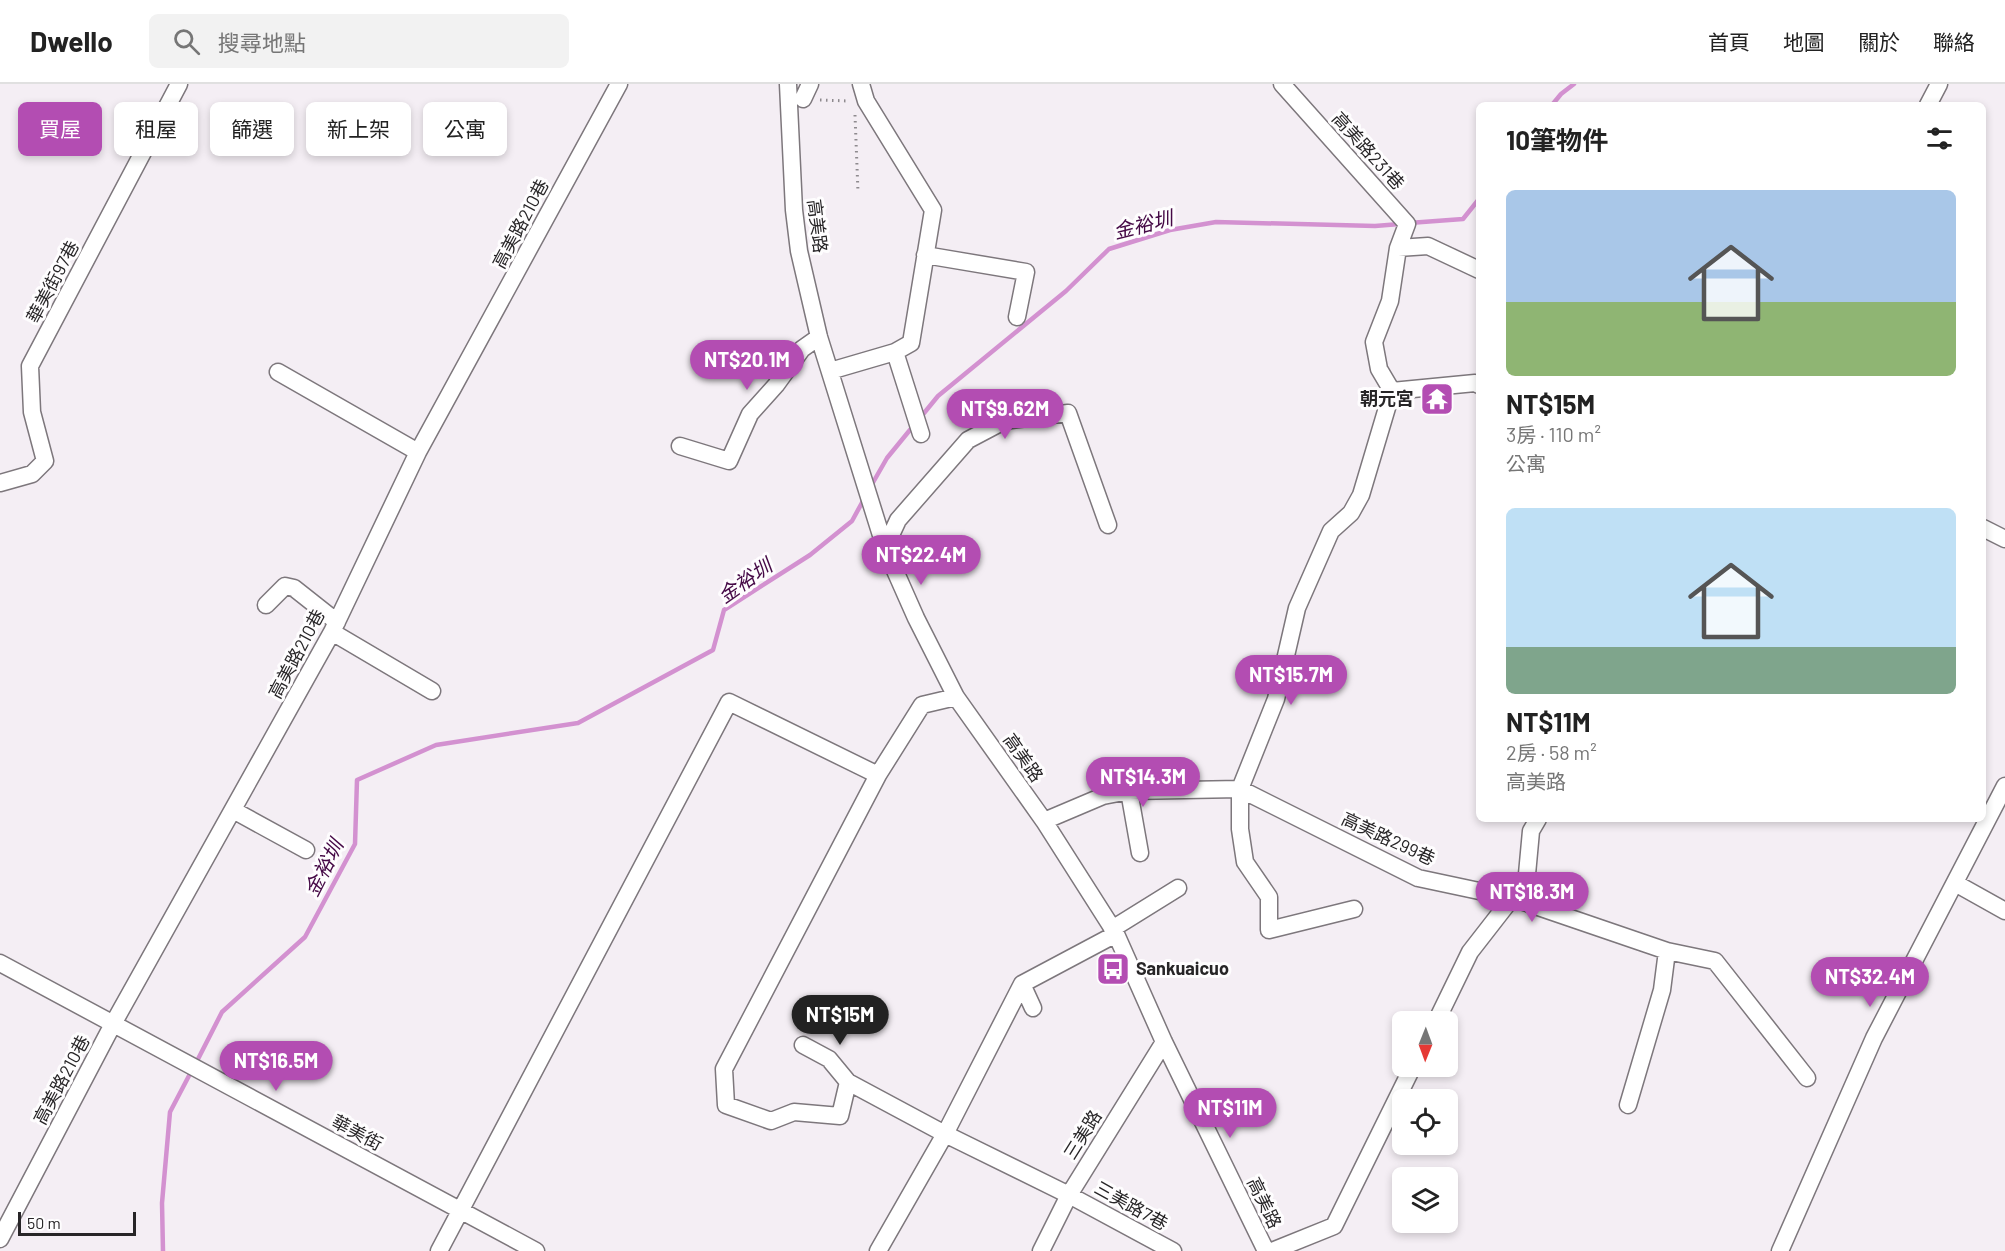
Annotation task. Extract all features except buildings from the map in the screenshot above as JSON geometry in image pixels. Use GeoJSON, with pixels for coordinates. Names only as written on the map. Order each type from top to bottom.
{"type":"FeatureCollection","features":[{"type":"Feature","properties":{"kind":"street","name":"華美街97巷"},"geometry":{"type":"LineString","coordinates":[[0,483],[32,474],[45,461],[32,412],[30,366],[179,84]]}},
{"type":"Feature","properties":{"kind":"street","name":"高美路210巷"},"geometry":{"type":"LineString","coordinates":[[0,1239],[113,1024],[334,627],[418,452],[620,84]]}},
{"type":"Feature","properties":{"kind":"street","name":"高美路"},"geometry":{"type":"LineString","coordinates":[[788,84],[795,220],[799,250],[819,337],[885,548],[916,618],[956,697],[1044,822],[1114,931],[1164,1042],[1266,1251]]}},
{"type":"Feature","properties":{"kind":"street"},"geometry":{"type":"LineString","coordinates":[[830,371],[895,352],[911,343],[933,210],[860,101],[861,84]]}},
{"type":"Feature","properties":{"kind":"street","name":"高美路231巷"},"geometry":{"type":"LineString","coordinates":[[1282,84],[1407,224],[1398,248],[1390,301],[1374,342],[1379,369],[1392,392]]}},
{"type":"Feature","properties":{"kind":"street"},"geometry":{"type":"LineString","coordinates":[[1930,102],[1939,84]]}},
{"type":"Feature","properties":{"kind":"street"},"geometry":{"type":"LineString","coordinates":[[1398,248],[1428,246],[1476,269]]}},
{"type":"Feature","properties":{"kind":"street"},"geometry":{"type":"LineString","coordinates":[[925,255],[1026,272],[1017,317]]}},
{"type":"Feature","properties":{"kind":"street"},"geometry":{"type":"LineString","coordinates":[[680,446],[729,461],[750,414],[776,385],[802,349],[819,337]]}},
{"type":"Feature","properties":{"kind":"street"},"geometry":{"type":"LineString","coordinates":[[895,352],[921,434]]}},
{"type":"Feature","properties":{"kind":"street"},"geometry":{"type":"LineString","coordinates":[[278,372],[418,452]]}},
{"type":"Feature","properties":{"kind":"street"},"geometry":{"type":"LineString","coordinates":[[1354,909],[1269,930],[1269,897],[1245,862],[1240,829],[1240,789],[1276,699],[1297,608],[1331,531],[1351,513],[1361,495],[1392,392],[1476,384]]}},
{"type":"Feature","properties":{"kind":"street"},"geometry":{"type":"LineString","coordinates":[[885,548],[898,520],[968,440],[1004,421],[1068,412],[1108,525]]}},
{"type":"Feature","properties":{"kind":"street"},"geometry":{"type":"LineString","coordinates":[[1986,530],[2005,539]]}},
{"type":"Feature","properties":{"kind":"street"},"geometry":{"type":"LineString","coordinates":[[266,605],[285,586],[294,588],[334,627],[432,691]]}},
{"type":"Feature","properties":{"kind":"street"},"geometry":{"type":"LineString","coordinates":[[803,1045],[830,1059],[848,1082],[840,1116],[794,1112],[771,1121],[726,1106],[723,1070],[878,775],[922,705],[956,697]]}},
{"type":"Feature","properties":{"kind":"street"},"geometry":{"type":"LineString","coordinates":[[439,1251],[729,702],[878,775]]}},
{"type":"Feature","properties":{"kind":"street"},"geometry":{"type":"LineString","coordinates":[[1780,1251],[1874,1038],[2005,786]]}},
{"type":"Feature","properties":{"kind":"street","name":"高美路299巷"},"geometry":{"type":"LineString","coordinates":[[1044,822],[1102,796],[1129,792],[1240,789],[1418,878],[1512,898],[1667,951],[1715,961],[1807,1078]]}},
{"type":"Feature","properties":{"kind":"street"},"geometry":{"type":"LineString","coordinates":[[1129,792],[1140,853]]}},
{"type":"Feature","properties":{"kind":"street"},"geometry":{"type":"LineString","coordinates":[[233,810],[306,850]]}},
{"type":"Feature","properties":{"kind":"street"},"geometry":{"type":"LineString","coordinates":[[1441,1011],[1470,952],[1512,898],[1526,885],[1532,831],[1536,822]]}},
{"type":"Feature","properties":{"kind":"street"},"geometry":{"type":"LineString","coordinates":[[1955,883],[2005,911]]}},
{"type":"Feature","properties":{"kind":"street"},"geometry":{"type":"LineString","coordinates":[[878,1251],[945,1134],[1022,984],[1114,931],[1178,888]]}},
{"type":"Feature","properties":{"kind":"street"},"geometry":{"type":"LineString","coordinates":[[1628,1105],[1662,990],[1667,951]]}},
{"type":"Feature","properties":{"kind":"street","name":"華美街"},"geometry":{"type":"LineString","coordinates":[[0,963],[536,1251]]}},
{"type":"Feature","properties":{"kind":"street"},"geometry":{"type":"LineString","coordinates":[[1022,984],[1033,1008]]}},
{"type":"Feature","properties":{"kind":"street","name":"三美路"},"geometry":{"type":"LineString","coordinates":[[1041,1251],[1069,1195],[1164,1042]]}},
{"type":"Feature","properties":{"kind":"street"},"geometry":{"type":"LineString","coordinates":[[1272,1251],[1334,1226],[1408,1077]]}},
{"type":"Feature","properties":{"kind":"street","name":"三美路7巷"},"geometry":{"type":"LineString","coordinates":[[848,1082],[1173,1251]]}},
{"type":"Feature","properties":{"kind":"path"},"geometry":{"type":"LineString","coordinates":[[807,92],[860,101],[858,192]]}},
{"type":"Feature","properties":{"kind":"waterway","name":"金裕圳"},"geometry":{"type":"LineString","coordinates":[[1554,102],[1574,84]]}},
{"type":"Feature","properties":{"kind":"waterway","name":"金裕圳"},"geometry":{"type":"LineString","coordinates":[[1409,223],[1463,219],[1476,203]]}},
{"type":"Feature","properties":{"kind":"waterway","name":"金裕圳"},"geometry":{"type":"LineString","coordinates":[[920,418],[938,396],[1066,291],[1109,249],[1170,230],[1216,222],[1375,226],[1400,224]]}},
{"type":"Feature","properties":{"kind":"waterway","name":"金裕圳"},"geometry":{"type":"LineString","coordinates":[[871,486],[887,458],[914,425]]}},
{"type":"Feature","properties":{"kind":"waterway","name":"金裕圳"},"geometry":{"type":"LineString","coordinates":[[196,1063],[222,1012],[305,937],[355,844],[357,780],[436,745],[578,723],[713,650],[724,610],[810,555],[852,521],[864,499]]}},
{"type":"Feature","properties":{"kind":"waterway","name":"金裕圳"},"geometry":{"type":"LineString","coordinates":[[163,1251],[162,1203],[170,1112],[192,1070]]}},
{"type":"Feature","properties":{"kind":"place","name":"朝元宮"},"geometry":{"type":"Point","coordinates":[1437,399]}},
{"type":"Feature","properties":{"kind":"place","name":"Sankuaicuo"},"geometry":{"type":"Point","coordinates":[1113,969]}}]}
